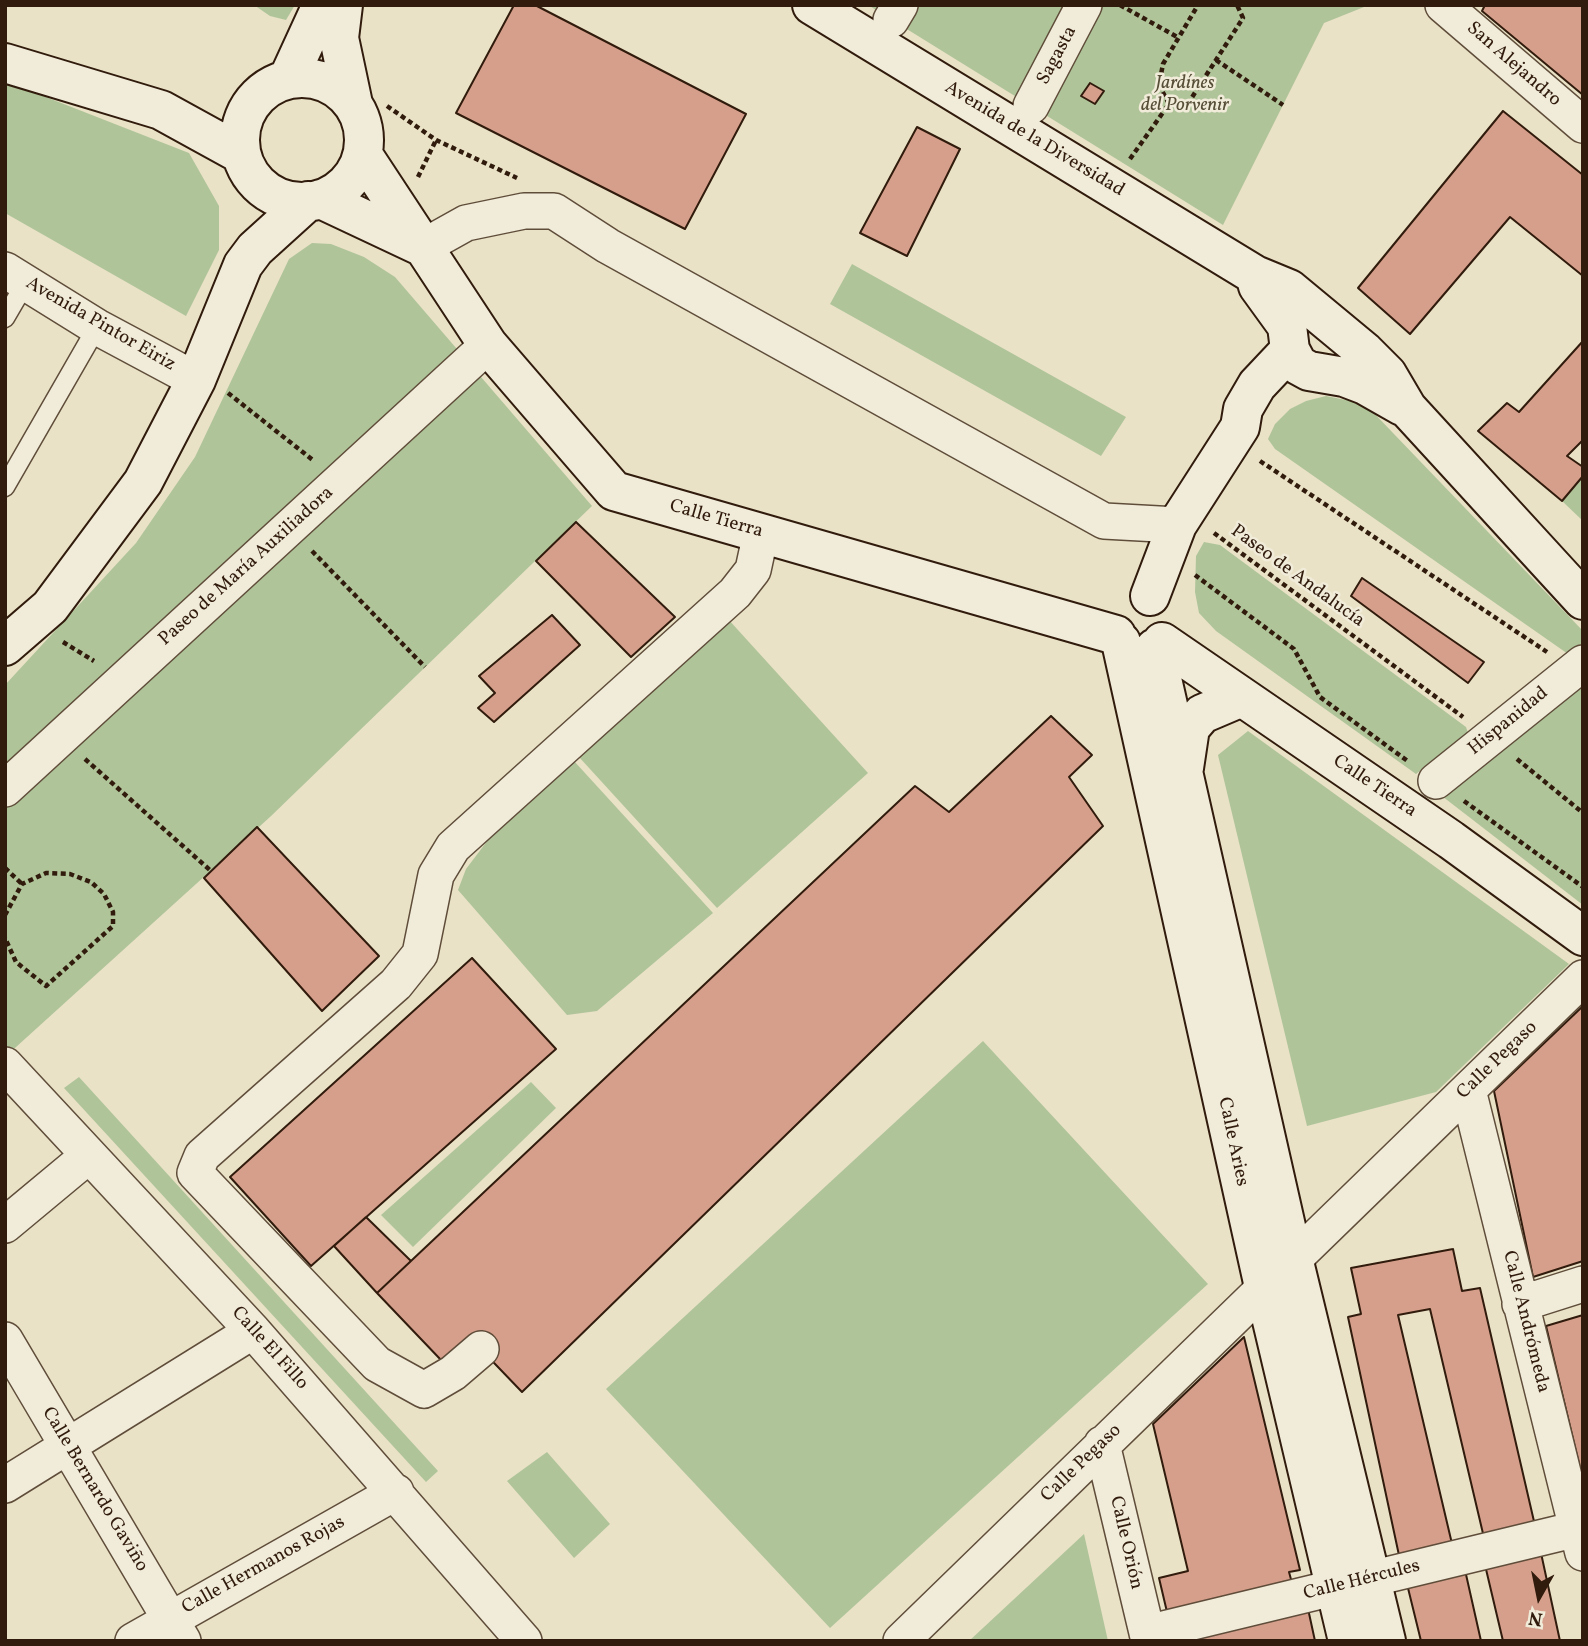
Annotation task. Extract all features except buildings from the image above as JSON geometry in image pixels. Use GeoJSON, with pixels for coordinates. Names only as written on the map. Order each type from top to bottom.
{"type":"FeatureCollection","features":[{"type":"Feature","properties":{"kind":"street"},"geometry":{"type":"LineString","coordinates":[[5,63],[161,110],[249,168],[272,194],[290,201],[314,200],[340,190],[354,174],[363,155],[365,137],[353,104],[339,38],[343,5]]}},
{"type":"Feature","properties":{"kind":"street","name":"Avenida de la Diversidad"},"geometry":{"type":"LineString","coordinates":[[812,5],[1255,275],[1289,289],[1365,352],[1387,374],[1407,408],[1583,600]]}},
{"type":"Feature","properties":{"kind":"street","name":"Sagasta"},"geometry":{"type":"LineString","coordinates":[[1031,106],[1084,5]]}},
{"type":"Feature","properties":{"kind":"street","name":"San Alejandro"},"geometry":{"type":"LineString","coordinates":[[1454,9],[1583,125]]}},
{"type":"Feature","properties":{"kind":"street"},"geometry":{"type":"LineString","coordinates":[[288,79],[316,19]]}},
{"type":"Feature","properties":{"kind":"street"},"geometry":{"type":"LineString","coordinates":[[6,643],[50,607],[211,385],[243,265],[249,168],[242,124],[248,109],[265,90],[288,79],[306,77],[324,81],[340,90],[353,104]]}},
{"type":"Feature","properties":{"kind":"street"},"geometry":{"type":"LineString","coordinates":[[161,110],[248,109]]}},
{"type":"Feature","properties":{"kind":"street","name":"Calle Tierra"},"geometry":{"type":"LineString","coordinates":[[363,155],[488,345],[614,491],[1139,642],[1241,697],[1451,840],[1583,936]]}},
{"type":"Feature","properties":{"kind":"street"},"geometry":{"type":"LineString","coordinates":[[314,200],[423,247],[466,223],[524,211],[554,211],[608,246],[1104,521],[1193,527]]}},
{"type":"Feature","properties":{"kind":"street"},"geometry":{"type":"LineString","coordinates":[[243,265],[255,250],[314,200]]}},
{"type":"Feature","properties":{"kind":"street","name":"Avenida de la Diversidad"},"geometry":{"type":"LineString","coordinates":[[1255,275],[1258,286],[1283,319],[1303,358],[1366,385],[1407,408]]}},
{"type":"Feature","properties":{"kind":"street","name":"Avenida Pintor Eiriz"},"geometry":{"type":"LineString","coordinates":[[15,276],[97,327],[211,385]]}},
{"type":"Feature","properties":{"kind":"street"},"geometry":{"type":"LineString","coordinates":[[1139,642],[1114,617],[1124,601],[1150,596],[1247,442],[1243,409],[1257,385],[1303,358],[1293,332],[1307,320],[1333,326]]}},
{"type":"Feature","properties":{"kind":"street","name":"Paseo de María Auxiliadora"},"geometry":{"type":"LineString","coordinates":[[5,789],[488,345]]}},
{"type":"Feature","properties":{"kind":"street"},"geometry":{"type":"LineString","coordinates":[[481,1349],[453,1373],[424,1390],[377,1364],[195,1173],[202,1156],[397,984],[420,954],[436,875],[453,847],[735,593],[753,570],[761,533]]}},
{"type":"Feature","properties":{"kind":"street","name":"Calle Aries"},"geometry":{"type":"LineString","coordinates":[[1139,642],[1184,777],[1294,1262],[1385,1641]]}},
{"type":"Feature","properties":{"kind":"street","name":"Calle Aries"},"geometry":{"type":"LineString","coordinates":[[1139,642],[1264,1287],[1348,1641]]}},
{"type":"Feature","properties":{"kind":"street","name":"Hispanidad"},"geometry":{"type":"LineString","coordinates":[[1436,781],[1578,666]]}},
{"type":"Feature","properties":{"kind":"street"},"geometry":{"type":"LineString","coordinates":[[1184,777],[1190,728],[1202,714],[1241,697]]}},
{"type":"Feature","properties":{"kind":"street","name":"Calle Pegaso"},"geometry":{"type":"LineString","coordinates":[[901,1641],[1264,1287],[1294,1262],[1583,978]]}},
{"type":"Feature","properties":{"kind":"street","name":"Calle El Fillo"},"geometry":{"type":"LineString","coordinates":[[5,1065],[253,1331],[524,1641]]}},
{"type":"Feature","properties":{"kind":"street","name":"Calle Andrómeda"},"geometry":{"type":"LineString","coordinates":[[1468,1090],[1580,1541]]}},
{"type":"Feature","properties":{"kind":"street"},"geometry":{"type":"LineString","coordinates":[[5,1225],[88,1156]]}},
{"type":"Feature","properties":{"kind":"street"},"geometry":{"type":"LineString","coordinates":[[1520,1304],[1583,1284]]}},
{"type":"Feature","properties":{"kind":"street"},"geometry":{"type":"LineString","coordinates":[[5,1485],[253,1331]]}},
{"type":"Feature","properties":{"kind":"street","name":"Calle Bernardo Gaviño"},"geometry":{"type":"LineString","coordinates":[[5,1340],[176,1630]]}},
{"type":"Feature","properties":{"kind":"street","name":"Calle Orión"},"geometry":{"type":"LineString","coordinates":[[1102,1444],[1148,1637]]}},
{"type":"Feature","properties":{"kind":"street","name":"Calle Hermanos Rojas"},"geometry":{"type":"LineString","coordinates":[[133,1641],[176,1630],[396,1492]]}},
{"type":"Feature","properties":{"kind":"street","name":"Calle Hércules"},"geometry":{"type":"LineString","coordinates":[[1148,1637],[1372,1579],[1580,1541]]}},
{"type":"Feature","properties":{"kind":"lane"},"geometry":{"type":"LineString","coordinates":[[5,318],[15,276]]}},
{"type":"Feature","properties":{"kind":"lane"},"geometry":{"type":"LineString","coordinates":[[5,487],[97,327]]}},
{"type":"Feature","properties":{"kind":"path"},"geometry":{"type":"LineString","coordinates":[[1120,5],[1178,38]]}},
{"type":"Feature","properties":{"kind":"path"},"geometry":{"type":"LineString","coordinates":[[1169,104],[1159,85],[1163,64],[1198,5]]}},
{"type":"Feature","properties":{"kind":"path"},"geometry":{"type":"LineString","coordinates":[[1126,165],[1169,104],[1189,102],[1244,18],[1237,5]]}},
{"type":"Feature","properties":{"kind":"path"},"geometry":{"type":"LineString","coordinates":[[1216,60],[1283,106]]}},
{"type":"Feature","properties":{"kind":"path"},"geometry":{"type":"LineString","coordinates":[[211,385],[307,454],[337,485]]}},
{"type":"Feature","properties":{"kind":"path"},"geometry":{"type":"LineString","coordinates":[[1247,442],[1578,666]]}},
{"type":"Feature","properties":{"kind":"path","name":"Paseo de Andalucía"},"geometry":{"type":"LineString","coordinates":[[1193,527],[1491,737],[1583,813]]}},
{"type":"Feature","properties":{"kind":"path"},"geometry":{"type":"LineString","coordinates":[[289,528],[425,667]]}},
{"type":"Feature","properties":{"kind":"path"},"geometry":{"type":"LineString","coordinates":[[60,641],[125,678]]}},
{"type":"Feature","properties":{"kind":"path"},"geometry":{"type":"LineString","coordinates":[[61,737],[211,871]]}},
{"type":"Feature","properties":{"kind":"path"},"geometry":{"type":"LineString","coordinates":[[5,869],[22,884]]}},
{"type":"Feature","properties":{"kind":"path"},"geometry":{"type":"LineString","coordinates":[[5,915],[22,884],[46,873],[70,874],[91,882],[104,894],[113,912],[113,926],[46,986],[16,962],[5,938]]}},
{"type":"Feature","properties":{"kind":"green space"},"geometry":{"type":"Polygon","coordinates":[[[254,5],[295,5],[286,20],[270,16],[254,5]]]}},
{"type":"Feature","properties":{"kind":"green space","name":"Jardínes del Porvenir"},"geometry":{"type":"Polygon","coordinates":[[[868,5],[1369,5],[1324,23],[1223,225],[868,5]]]}},
{"type":"Feature","properties":{"kind":"green space"},"geometry":{"type":"Polygon","coordinates":[[[5,81],[189,153],[219,206],[219,250],[186,316],[5,213],[5,81]]]}},
{"type":"Feature","properties":{"kind":"green space"},"geometry":{"type":"Polygon","coordinates":[[[312,243],[331,244],[364,257],[395,277],[592,506],[270,817],[5,1057],[5,685],[136,543],[195,457],[289,259],[312,243]]]}},
{"type":"Feature","properties":{"kind":"green space"},"geometry":{"type":"Polygon","coordinates":[[[852,264],[1126,417],[1101,456],[830,304],[852,264]]]}},
{"type":"Feature","properties":{"kind":"green space"},"geometry":{"type":"Polygon","coordinates":[[[1326,396],[1351,401],[1370,409],[1583,631],[1583,642],[1568,654],[1275,449],[1268,439],[1275,424],[1290,409],[1326,396]]]}},
{"type":"Feature","properties":{"kind":"green space"},"geometry":{"type":"Polygon","coordinates":[[[1583,476],[1583,521],[1562,501],[1583,476]]]}},
{"type":"Feature","properties":{"kind":"green space"},"geometry":{"type":"Polygon","coordinates":[[[1204,542],[1220,545],[1466,727],[1468,733],[1416,774],[1216,631],[1199,613],[1195,592],[1196,556],[1204,542]]]}},
{"type":"Feature","properties":{"kind":"green space"},"geometry":{"type":"Polygon","coordinates":[[[728,619],[868,773],[717,908],[579,757],[728,619]]]}},
{"type":"Feature","properties":{"kind":"green space"},"geometry":{"type":"Polygon","coordinates":[[[1583,660],[1583,905],[1438,793],[1583,660]]]}},
{"type":"Feature","properties":{"kind":"green space"},"geometry":{"type":"Polygon","coordinates":[[[1248,731],[1569,964],[1436,1092],[1307,1126],[1218,755],[1248,731]]]}},
{"type":"Feature","properties":{"kind":"green space"},"geometry":{"type":"Polygon","coordinates":[[[574,761],[713,913],[597,1011],[567,1015],[458,890],[466,869],[491,836],[574,761]]]}},
{"type":"Feature","properties":{"kind":"green space"},"geometry":{"type":"Polygon","coordinates":[[[983,1041],[1208,1284],[830,1628],[606,1389],[983,1041]]]}},
{"type":"Feature","properties":{"kind":"green space"},"geometry":{"type":"Polygon","coordinates":[[[79,1077],[438,1471],[426,1482],[64,1088],[79,1077]]]}},
{"type":"Feature","properties":{"kind":"green space"},"geometry":{"type":"Polygon","coordinates":[[[531,1082],[556,1108],[413,1247],[381,1215],[531,1082]]]}},
{"type":"Feature","properties":{"kind":"green space"},"geometry":{"type":"Polygon","coordinates":[[[547,1452],[610,1524],[574,1558],[507,1481],[547,1452]]]}},
{"type":"Feature","properties":{"kind":"green space"},"geometry":{"type":"Polygon","coordinates":[[[1084,1534],[1108,1641],[969,1641],[1084,1534]]]}}]}
